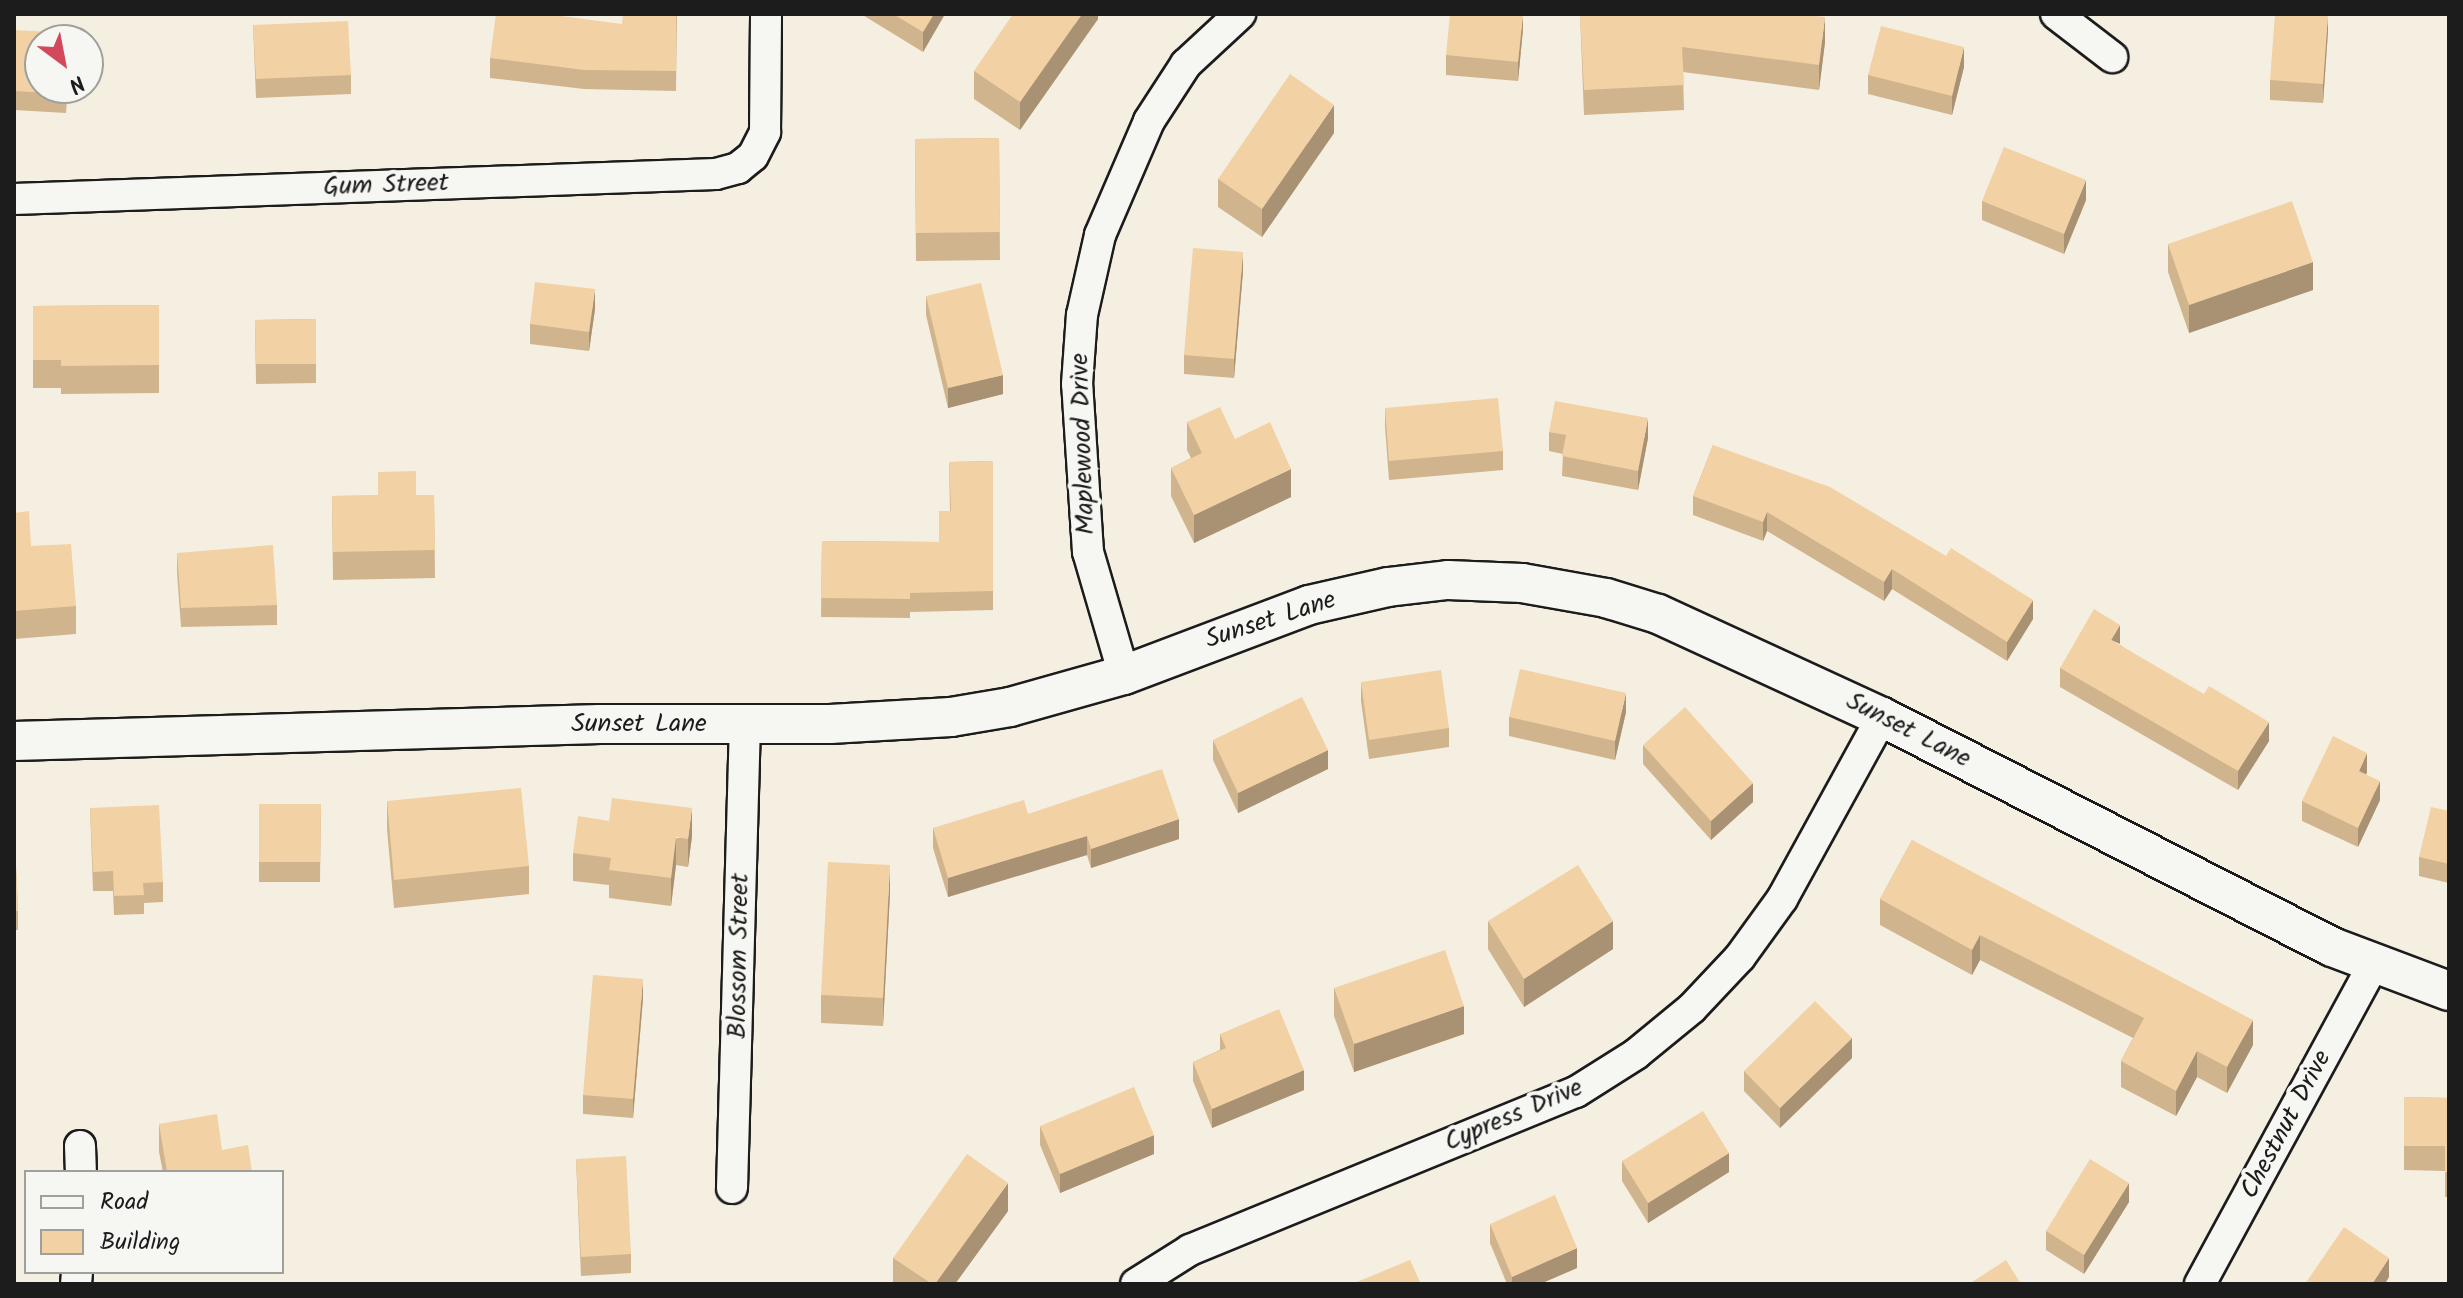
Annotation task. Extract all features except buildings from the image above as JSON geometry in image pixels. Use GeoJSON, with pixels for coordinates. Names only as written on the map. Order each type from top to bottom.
{"type":"FeatureCollection","features":[{"type":"Feature","properties":{"kind":"street","name":"Gum Street"},"geometry":{"type":"LineString","coordinates":[[14,199],[716,174],[738,168],[753,156],[765,132],[766,14]]}},
{"type":"Feature","properties":{"kind":"street","name":"Maplewood Drive"},"geometry":{"type":"LineString","coordinates":[[1124,675],[1088,552],[1077,384],[1082,315],[1100,235],[1149,121],[1186,64],[1240,14]]}},
{"type":"Feature","properties":{"kind":"street"},"geometry":{"type":"LineString","coordinates":[[2056,14],[2112,57]]}},
{"type":"Feature","properties":{"kind":"street","name":"Sunset Lane"},"geometry":{"type":"LineString","coordinates":[[14,741],[951,717],[1010,707],[1124,675],[1232,632],[1335,599],[1448,580],[1522,583],[1606,598],[1658,614],[1882,717],[2373,966],[2449,991]]}},
{"type":"Feature","properties":{"kind":"street","name":"Cypress Drive"},"geometry":{"type":"LineString","coordinates":[[1136,1284],[1190,1250],[1576,1092],[1636,1054],[1692,1008],[1749,945],[1782,899],[1882,717]]}},
{"type":"Feature","properties":{"kind":"street","name":"Blossom Street"},"geometry":{"type":"LineString","coordinates":[[732,1188],[745,724]]}},
{"type":"Feature","properties":{"kind":"street","name":"Chestnut Drive"},"geometry":{"type":"LineString","coordinates":[[2200,1284],[2373,966]]}}]}
